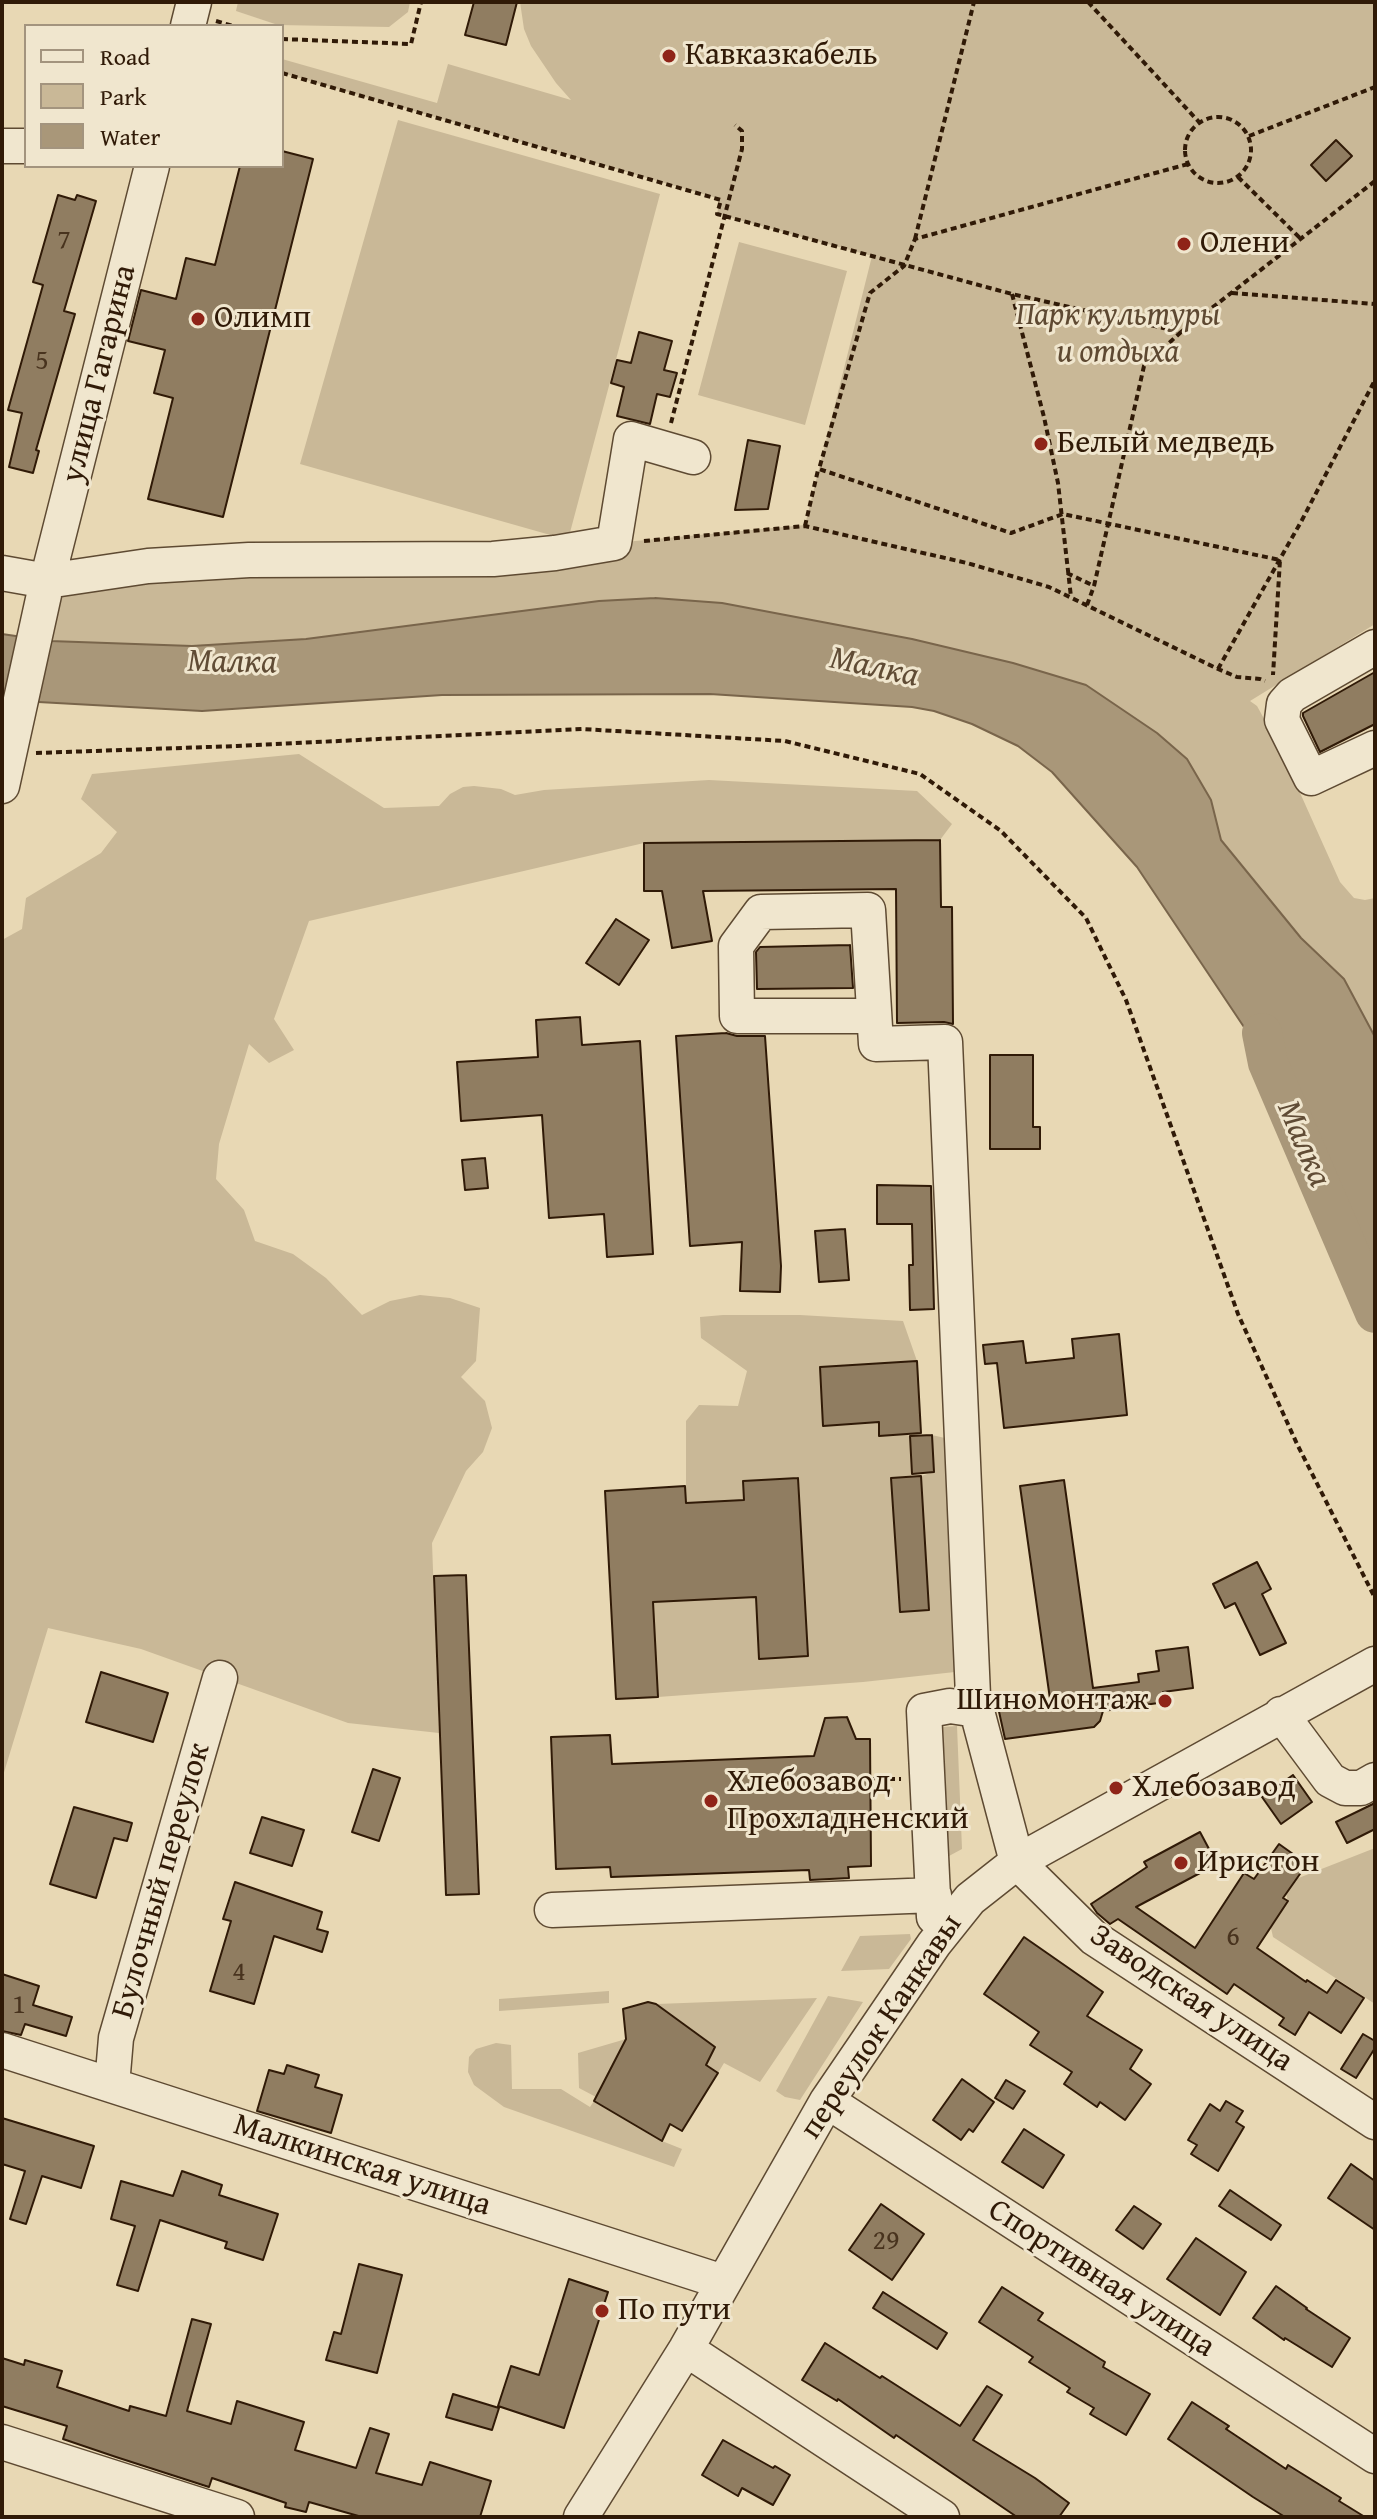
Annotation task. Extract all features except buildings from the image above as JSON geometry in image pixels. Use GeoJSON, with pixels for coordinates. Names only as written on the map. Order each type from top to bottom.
{"type":"FeatureCollection","features":[{"type":"Feature","properties":{"kind":"street"},"geometry":{"type":"LineString","coordinates":[[188,24],[194,2]]}},
{"type":"Feature","properties":{"kind":"street"},"geometry":{"type":"LineString","coordinates":[[2,146],[24,146]]}},
{"type":"Feature","properties":{"kind":"street","name":"улица Гагарина"},"geometry":{"type":"LineString","coordinates":[[6,770],[47,581],[151,168]]}},
{"type":"Feature","properties":{"kind":"street"},"geometry":{"type":"LineString","coordinates":[[2,573],[47,581],[148,566],[220,562],[493,559],[614,543],[631,439],[679,453]]}},
{"type":"Feature","properties":{"kind":"street"},"geometry":{"type":"LineString","coordinates":[[1375,647],[1292,695],[1284,704],[1282,720],[1311,778],[1375,748]]}},
{"type":"Feature","properties":{"kind":"street"},"geometry":{"type":"LineString","coordinates":[[874,1016],[737,1016],[736,946],[761,912],[868,910],[876,1044],[945,1042],[973,1696],[1017,1862]]}},
{"type":"Feature","properties":{"kind":"street","name":"переулок Канкавы"},"geometry":{"type":"LineString","coordinates":[[581,2517],[686,2349],[827,2101],[934,1944],[970,1899],[1017,1862],[1281,1714],[1374,1669]]}},
{"type":"Feature","properties":{"kind":"street","name":"Булочный переулок"},"geometry":{"type":"LineString","coordinates":[[112,2085],[116,2038],[220,1678]]}},
{"type":"Feature","properties":{"kind":"street"},"geometry":{"type":"LineString","coordinates":[[934,1944],[924,1711],[950,1706],[977,1710]]}},
{"type":"Feature","properties":{"kind":"street"},"geometry":{"type":"LineString","coordinates":[[1281,1714],[1330,1780],[1345,1788],[1361,1788],[1375,1780]]}},
{"type":"Feature","properties":{"kind":"street","name":"Заводская улица"},"geometry":{"type":"LineString","coordinates":[[1017,1862],[1094,1938],[1375,2122]]}},
{"type":"Feature","properties":{"kind":"street"},"geometry":{"type":"LineString","coordinates":[[552,1910],[934,1895]]}},
{"type":"Feature","properties":{"kind":"street","name":"Малкинская улица"},"geometry":{"type":"LineString","coordinates":[[2,2050],[723,2282]]}},
{"type":"Feature","properties":{"kind":"street","name":"Спортивная улица"},"geometry":{"type":"LineString","coordinates":[[827,2101],[1375,2456]]}},
{"type":"Feature","properties":{"kind":"street"},"geometry":{"type":"LineString","coordinates":[[686,2349],[942,2517]]}},
{"type":"Feature","properties":{"kind":"street"},"geometry":{"type":"LineString","coordinates":[[2,2442],[237,2517]]}},
{"type":"Feature","properties":{"kind":"path"},"geometry":{"type":"LineString","coordinates":[[284,39],[411,44],[421,2]]}},
{"type":"Feature","properties":{"kind":"path"},"geometry":{"type":"LineString","coordinates":[[805,526],[870,293],[904,266],[915,239],[974,2]]}},
{"type":"Feature","properties":{"kind":"path"},"geometry":{"type":"LineString","coordinates":[[1088,2],[1199,122]]}},
{"type":"Feature","properties":{"kind":"path"},"geometry":{"type":"LineString","coordinates":[[284,74],[721,200],[717,214],[1012,294],[1181,332]]}},
{"type":"Feature","properties":{"kind":"path"},"geometry":{"type":"LineString","coordinates":[[1249,136],[1375,87]]}},
{"type":"Feature","properties":{"kind":"path"},"geometry":{"type":"LineString","coordinates":[[1218,116],[1244,128],[1252,147],[1251,159],[1238,177],[1229,182],[1210,182],[1193,172],[1185,152],[1186,141],[1199,122],[1218,116]]}},
{"type":"Feature","properties":{"kind":"path"},"geometry":{"type":"LineString","coordinates":[[679,453],[742,149],[742,131],[735,125]]}},
{"type":"Feature","properties":{"kind":"path"},"geometry":{"type":"LineString","coordinates":[[915,239],[1188,164]]}},
{"type":"Feature","properties":{"kind":"path"},"geometry":{"type":"LineString","coordinates":[[1238,177],[1301,239]]}},
{"type":"Feature","properties":{"kind":"path"},"geometry":{"type":"LineString","coordinates":[[1087,605],[1094,586],[1144,366],[1229,293],[1375,181]]}},
{"type":"Feature","properties":{"kind":"path"},"geometry":{"type":"LineString","coordinates":[[1229,293],[1375,304]]}},
{"type":"Feature","properties":{"kind":"path"},"geometry":{"type":"LineString","coordinates":[[1012,294],[1044,417],[1063,514],[1071,597]]}},
{"type":"Feature","properties":{"kind":"path"},"geometry":{"type":"LineString","coordinates":[[1218,669],[1280,560],[1375,380]]}},
{"type":"Feature","properties":{"kind":"path"},"geometry":{"type":"LineString","coordinates":[[819,469],[1011,533],[1063,514],[1280,560]]}},
{"type":"Feature","properties":{"kind":"path"},"geometry":{"type":"LineString","coordinates":[[614,543],[805,526],[967,563],[1049,587],[1218,669],[1273,685],[1280,560]]}},
{"type":"Feature","properties":{"kind":"path"},"geometry":{"type":"LineString","coordinates":[[1067,573],[1094,586]]}},
{"type":"Feature","properties":{"kind":"path"},"geometry":{"type":"LineString","coordinates":[[6,770],[237,746],[582,729],[785,741],[920,774],[1001,831],[1086,918],[1126,1000],[1238,1314],[1297,1444],[1375,1598]]}},
{"type":"Feature","properties":{"kind":"path"},"geometry":{"type":"LineString","coordinates":[[869,1779],[901,1779]]}},
{"type":"Feature","properties":{"kind":"path"},"geometry":{"type":"LineString","coordinates":[[870,1824],[903,1821]]}},
{"type":"Feature","properties":{"kind":"green space"},"geometry":{"type":"Polygon","coordinates":[[[238,2],[410,2],[408,12],[389,27],[284,25],[236,11],[238,2]]]}},
{"type":"Feature","properties":{"kind":"green space","name":"Парк культуры и отдыха"},"geometry":{"type":"Polygon","coordinates":[[[520,2],[1375,2],[1375,624],[1250,701],[1257,706],[1279,746],[1340,882],[1354,898],[1375,898],[1375,1037],[1344,979],[1301,938],[1221,840],[1211,800],[1187,759],[1157,733],[1124,711],[1013,663],[912,639],[722,603],[655,598],[599,601],[306,639],[192,646],[50,641],[47,581],[614,543],[805,525],[872,256],[717,214],[720,199],[284,74],[284,60],[437,103],[448,64],[571,100],[531,46],[524,29],[520,2]]]}},
{"type":"Feature","properties":{"kind":"green space"},"geometry":{"type":"Polygon","coordinates":[[[398,120],[660,194],[568,540],[300,464],[398,120]]]}},
{"type":"Feature","properties":{"kind":"green space"},"geometry":{"type":"Polygon","coordinates":[[[739,242],[847,271],[805,425],[698,395],[739,242]]]}},
{"type":"Feature","properties":{"kind":"green space"},"geometry":{"type":"Polygon","coordinates":[[[299,754],[384,808],[439,806],[450,794],[463,787],[474,786],[501,789],[515,795],[544,790],[709,780],[917,791],[952,824],[940,840],[644,843],[309,921],[274,1019],[294,1050],[269,1063],[249,1044],[219,1144],[216,1179],[244,1210],[255,1241],[293,1254],[326,1278],[362,1315],[390,1301],[420,1295],[450,1298],[480,1308],[476,1361],[461,1377],[485,1401],[492,1428],[483,1452],[466,1471],[432,1543],[439,1733],[348,1723],[141,1649],[48,1628],[2,1779],[2,940],[22,929],[26,898],[101,853],[117,832],[81,799],[92,774],[299,754]]]}},
{"type":"Feature","properties":{"kind":"green space"},"geometry":{"type":"Polygon","coordinates":[[[800,1315],[903,1321],[917,1361],[824,1426],[879,1422],[880,1435],[910,1436],[911,1477],[891,1479],[900,1612],[929,1610],[921,1476],[934,1472],[932,1435],[949,1439],[955,1672],[658,1697],[653,1602],[756,1597],[759,1659],[808,1656],[798,1478],[743,1481],[744,1500],[686,1503],[686,1421],[699,1405],[738,1406],[747,1371],[701,1338],[700,1317],[800,1315]]]}},
{"type":"Feature","properties":{"kind":"green space"},"geometry":{"type":"Polygon","coordinates":[[[957,1726],[962,1849],[949,1856],[943,1727],[957,1726]]]}},
{"type":"Feature","properties":{"kind":"green space"},"geometry":{"type":"Polygon","coordinates":[[[1375,1848],[1375,2004],[1273,1937],[1271,1928],[1288,1901],[1286,1894],[1296,1879],[1375,1848]]]}},
{"type":"Feature","properties":{"kind":"green space"},"geometry":{"type":"Polygon","coordinates":[[[910,1934],[911,1939],[889,1969],[841,1971],[860,1936],[910,1934]]]}},
{"type":"Feature","properties":{"kind":"green space"},"geometry":{"type":"Polygon","coordinates":[[[609,1991],[609,2003],[499,2011],[499,1999],[609,1991]]]}},
{"type":"Feature","properties":{"kind":"green space"},"geometry":{"type":"Polygon","coordinates":[[[828,1996],[863,2002],[800,2100],[785,2097],[776,2091],[828,1996]]]}},
{"type":"Feature","properties":{"kind":"green space"},"geometry":{"type":"Polygon","coordinates":[[[817,1998],[760,2082],[724,2063],[718,2073],[706,2065],[715,2047],[657,2004],[817,1998]]]}},
{"type":"Feature","properties":{"kind":"green space"},"geometry":{"type":"Polygon","coordinates":[[[626,2039],[596,2097],[579,2088],[578,2053],[626,2039]]]}},
{"type":"Feature","properties":{"kind":"green space"},"geometry":{"type":"Polygon","coordinates":[[[496,2043],[511,2045],[512,2089],[561,2089],[590,2107],[594,2101],[662,2141],[682,2149],[674,2167],[504,2107],[474,2085],[468,2072],[469,2057],[476,2049],[496,2043]]]}},
{"type":"Feature","properties":{"kind":"water"},"geometry":{"type":"Polygon","coordinates":[[[655,598],[722,603],[912,639],[1013,663],[1086,685],[1157,733],[1187,759],[1211,800],[1221,840],[1301,938],[1344,979],[1375,1037],[1375,1313],[1268,1063],[1137,867],[1052,772],[1018,746],[972,724],[912,707],[710,694],[442,695],[202,711],[2,700],[2,634],[50,641],[192,646],[306,639],[599,601],[655,598]]]}},
{"type":"Feature","properties":{"kind":"waterway","name":"Малка"},"geometry":{"type":"LineString","coordinates":[[1262,1033],[1268,1063],[1375,1313]]}},
{"type":"Feature","properties":{"kind":"place","name":"Кавказкабель"},"geometry":{"type":"Point","coordinates":[669,56]}},
{"type":"Feature","properties":{"kind":"place","name":"Олени"},"geometry":{"type":"Point","coordinates":[1184,244]}},
{"type":"Feature","properties":{"kind":"place","name":"Олимп"},"geometry":{"type":"Point","coordinates":[198,319]}},
{"type":"Feature","properties":{"kind":"place","name":"Белый медведь"},"geometry":{"type":"Point","coordinates":[1041,444]}},
{"type":"Feature","properties":{"kind":"place","name":"Шиномонтаж"},"geometry":{"type":"Point","coordinates":[1165,1701]}},
{"type":"Feature","properties":{"kind":"place","name":"Хлебозавод"},"geometry":{"type":"Point","coordinates":[1116,1788]}},
{"type":"Feature","properties":{"kind":"place","name":"Хлебозавод Прохладненский"},"geometry":{"type":"Point","coordinates":[711,1801]}},
{"type":"Feature","properties":{"kind":"place","name":"Иристон"},"geometry":{"type":"Point","coordinates":[1181,1863]}},
{"type":"Feature","properties":{"kind":"place","name":"По пути"},"geometry":{"type":"Point","coordinates":[602,2311]}}]}
